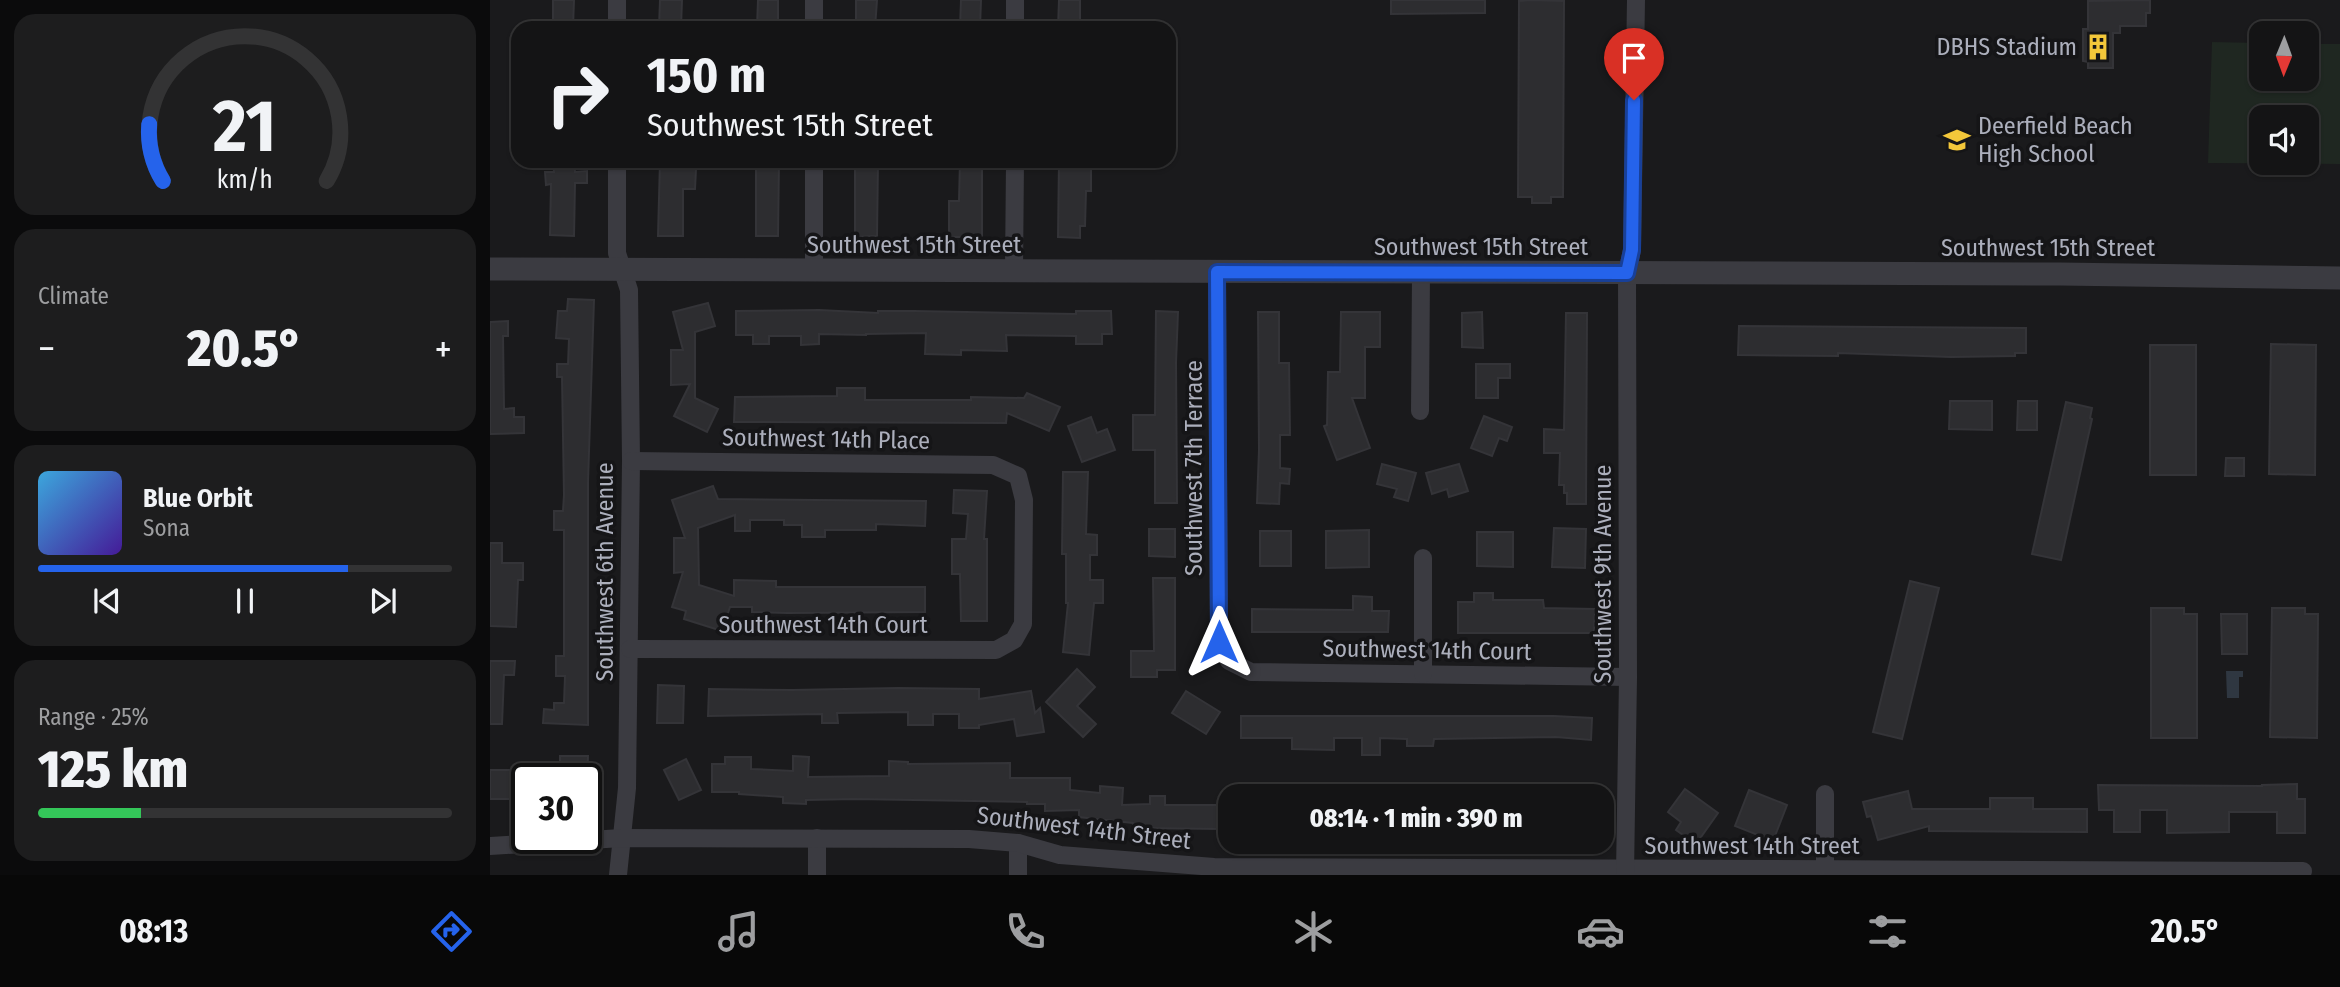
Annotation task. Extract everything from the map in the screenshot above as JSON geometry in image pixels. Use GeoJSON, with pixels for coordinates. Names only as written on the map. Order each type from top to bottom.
{"type":"FeatureCollection","features":[{"type":"Feature","properties":{"kind":"street"},"geometry":{"type":"LineString","coordinates":[[617,0],[617,21]]}},
{"type":"Feature","properties":{"kind":"street"},"geometry":{"type":"LineString","coordinates":[[814,0],[814,21]]}},
{"type":"Feature","properties":{"kind":"street"},"geometry":{"type":"LineString","coordinates":[[1015,0],[1015,21]]}},
{"type":"Feature","properties":{"kind":"street","name":"Southwest 9th Avenue"},"geometry":{"type":"LineString","coordinates":[[1625,873],[1628,677],[1627,273],[1632,250],[1636,0]]}},
{"type":"Feature","properties":{"kind":"street","name":"Southwest 6th Avenue"},"geometry":{"type":"LineString","coordinates":[[617,168],[617,253],[629,290],[631,461],[627,789],[618,875]]}},
{"type":"Feature","properties":{"kind":"street"},"geometry":{"type":"LineString","coordinates":[[814,168],[814,271]]}},
{"type":"Feature","properties":{"kind":"street"},"geometry":{"type":"LineString","coordinates":[[1014,271],[1015,168]]}},
{"type":"Feature","properties":{"kind":"street","name":"Southwest 15th Street"},"geometry":{"type":"LineString","coordinates":[[490,269],[2060,274],[2340,278]]}},
{"type":"Feature","properties":{"kind":"street","name":"Southwest 7th Terrace"},"geometry":{"type":"LineString","coordinates":[[1217,272],[1219,642],[1229,661]]}},
{"type":"Feature","properties":{"kind":"street"},"geometry":{"type":"LineString","coordinates":[[1420,411],[1421,273]]}},
{"type":"Feature","properties":{"kind":"street","name":"Southwest 14th Place"},"geometry":{"type":"LineString","coordinates":[[631,461],[993,465],[1018,476],[1024,499],[1023,624],[1014,640]]}},
{"type":"Feature","properties":{"kind":"street"},"geometry":{"type":"LineString","coordinates":[[1423,558],[1423,674]]}},
{"type":"Feature","properties":{"kind":"street","name":"Southwest 14th Court"},"geometry":{"type":"LineString","coordinates":[[630,649],[996,650],[1014,640]]}},
{"type":"Feature","properties":{"kind":"street","name":"Southwest 14th Court"},"geometry":{"type":"LineString","coordinates":[[1229,661],[1251,672],[1628,677]]}},
{"type":"Feature","properties":{"kind":"street"},"geometry":{"type":"LineString","coordinates":[[1825,794],[1825,872]]}},
{"type":"Feature","properties":{"kind":"street","name":"Southwest 14th Street"},"geometry":{"type":"LineString","coordinates":[[490,846],[622,838],[969,839],[1018,843],[1060,855],[1214,871],[2303,871]]}},
{"type":"Feature","properties":{"kind":"street"},"geometry":{"type":"LineString","coordinates":[[817,838],[817,875]]}},
{"type":"Feature","properties":{"kind":"street"},"geometry":{"type":"LineString","coordinates":[[1018,843],[1018,875]]}},
{"type":"Feature","properties":{"kind":"shaded area"},"geometry":{"type":"Polygon","coordinates":[[[2212,42],[2249,43],[2249,91],[2319,91],[2319,44],[2340,44],[2340,164],[2319,164],[2319,105],[2249,105],[2249,163],[2208,163],[2212,42]]]}},
{"type":"Feature","properties":{"kind":"shaded area"},"geometry":{"type":"Polygon","coordinates":[[[2226,671],[2243,671],[2243,677],[2239,677],[2239,698],[2227,698],[2226,671]]]}},
{"type":"Feature","properties":{"kind":"building"},"geometry":{"type":"Polygon","coordinates":[[[553,0],[574,0],[573,21],[553,21],[553,0]]]}},
{"type":"Feature","properties":{"kind":"building"},"geometry":{"type":"Polygon","coordinates":[[[660,0],[682,0],[681,21],[659,21],[660,0]]]}},
{"type":"Feature","properties":{"kind":"building"},"geometry":{"type":"Polygon","coordinates":[[[758,0],[778,0],[778,21],[757,21],[758,0]]]}},
{"type":"Feature","properties":{"kind":"building"},"geometry":{"type":"Polygon","coordinates":[[[856,0],[877,0],[876,21],[856,21],[856,0]]]}},
{"type":"Feature","properties":{"kind":"building"},"geometry":{"type":"Polygon","coordinates":[[[961,0],[981,0],[980,21],[960,21],[961,0]]]}},
{"type":"Feature","properties":{"kind":"building"},"geometry":{"type":"Polygon","coordinates":[[[1059,0],[1080,0],[1080,21],[1058,21],[1059,0]]]}},
{"type":"Feature","properties":{"kind":"building"},"geometry":{"type":"Polygon","coordinates":[[[1391,0],[1485,0],[1485,13],[1391,14],[1391,0]]]}},
{"type":"Feature","properties":{"kind":"building","name":"DBHS Stadium"},"geometry":{"type":"Polygon","coordinates":[[[2150,0],[2146,26],[2120,26],[2120,33],[2113,33],[2113,68],[2088,68],[2088,62],[2083,61],[2083,29],[2088,29],[2088,1],[2150,0]]]}},
{"type":"Feature","properties":{"kind":"building"},"geometry":{"type":"Polygon","coordinates":[[[1519,1],[1564,1],[1563,197],[1551,197],[1551,203],[1532,203],[1532,197],[1518,197],[1519,1]]]}},
{"type":"Feature","properties":{"kind":"building"},"geometry":{"type":"Polygon","coordinates":[[[554,168],[587,171],[587,183],[575,183],[574,236],[550,235],[551,184],[546,185],[545,172],[554,172],[554,168]]]}},
{"type":"Feature","properties":{"kind":"building"},"geometry":{"type":"Polygon","coordinates":[[[660,168],[696,169],[695,189],[683,189],[683,236],[658,236],[660,168]]]}},
{"type":"Feature","properties":{"kind":"building"},"geometry":{"type":"Polygon","coordinates":[[[756,168],[779,168],[778,236],[756,236],[756,168]]]}},
{"type":"Feature","properties":{"kind":"building"},"geometry":{"type":"Polygon","coordinates":[[[855,168],[878,168],[877,236],[855,237],[855,168]]]}},
{"type":"Feature","properties":{"kind":"building"},"geometry":{"type":"Polygon","coordinates":[[[960,168],[982,168],[982,237],[949,237],[949,201],[959,201],[960,168]]]}},
{"type":"Feature","properties":{"kind":"building"},"geometry":{"type":"Polygon","coordinates":[[[1059,168],[1091,168],[1091,191],[1086,191],[1085,226],[1080,226],[1080,238],[1058,237],[1059,168]]]}},
{"type":"Feature","properties":{"kind":"building"},"geometry":{"type":"Polygon","coordinates":[[[568,299],[594,300],[588,482],[588,725],[543,723],[544,709],[554,710],[554,703],[564,703],[565,676],[556,676],[556,656],[564,656],[564,530],[554,530],[554,511],[563,511],[564,495],[562,377],[557,377],[557,364],[568,364],[569,339],[556,338],[558,311],[567,311],[568,299]]]}},
{"type":"Feature","properties":{"kind":"building"},"geometry":{"type":"Polygon","coordinates":[[[708,303],[715,326],[695,332],[695,398],[718,409],[707,432],[674,416],[690,384],[671,385],[671,350],[683,350],[673,312],[708,303]]]}},
{"type":"Feature","properties":{"kind":"building"},"geometry":{"type":"Polygon","coordinates":[[[736,311],[1076,314],[1076,311],[1111,311],[1112,334],[1102,334],[1102,344],[1076,344],[1076,336],[1006,335],[1007,351],[961,350],[961,355],[925,354],[926,333],[819,334],[819,344],[801,345],[801,336],[769,336],[769,344],[753,344],[753,335],[736,335],[736,311]]]}},
{"type":"Feature","properties":{"kind":"building"},"geometry":{"type":"Polygon","coordinates":[[[1156,311],[1178,312],[1177,503],[1155,503],[1155,450],[1133,450],[1133,415],[1155,415],[1156,311]]]}},
{"type":"Feature","properties":{"kind":"building"},"geometry":{"type":"Polygon","coordinates":[[[1258,312],[1279,312],[1279,363],[1289,363],[1290,435],[1280,435],[1280,468],[1290,469],[1289,484],[1280,483],[1279,504],[1257,503],[1258,312]]]}},
{"type":"Feature","properties":{"kind":"building"},"geometry":{"type":"Polygon","coordinates":[[[1341,312],[1380,312],[1380,347],[1365,347],[1365,398],[1352,398],[1370,448],[1337,460],[1324,426],[1327,425],[1328,372],[1340,372],[1341,312]]]}},
{"type":"Feature","properties":{"kind":"building"},"geometry":{"type":"Polygon","coordinates":[[[1482,312],[1483,348],[1462,347],[1462,313],[1482,312]]]}},
{"type":"Feature","properties":{"kind":"building"},"geometry":{"type":"Polygon","coordinates":[[[1566,313],[1587,313],[1586,504],[1567,504],[1564,485],[1559,485],[1560,453],[1544,453],[1544,429],[1564,430],[1566,313]]]}},
{"type":"Feature","properties":{"kind":"building"},"geometry":{"type":"Polygon","coordinates":[[[508,321],[508,336],[503,336],[504,409],[514,408],[514,417],[524,417],[524,433],[490,434],[490,322],[508,321]]]}},
{"type":"Feature","properties":{"kind":"building"},"geometry":{"type":"Polygon","coordinates":[[[1739,326],[2026,328],[2026,353],[2015,353],[2015,356],[1951,357],[1838,353],[1838,356],[1738,355],[1739,326]]]}},
{"type":"Feature","properties":{"kind":"building"},"geometry":{"type":"Polygon","coordinates":[[[2271,344],[2316,345],[2315,475],[2269,474],[2271,344]]]}},
{"type":"Feature","properties":{"kind":"building"},"geometry":{"type":"Polygon","coordinates":[[[2150,345],[2196,345],[2196,475],[2150,475],[2150,345]]]}},
{"type":"Feature","properties":{"kind":"building"},"geometry":{"type":"Polygon","coordinates":[[[1476,364],[1510,364],[1510,378],[1498,378],[1498,398],[1476,398],[1476,364]]]}},
{"type":"Feature","properties":{"kind":"building"},"geometry":{"type":"Polygon","coordinates":[[[837,388],[865,388],[865,400],[1024,398],[1027,393],[1060,407],[1049,431],[1007,413],[1006,423],[734,422],[735,397],[837,396],[837,388]]]}},
{"type":"Feature","properties":{"kind":"building"},"geometry":{"type":"Polygon","coordinates":[[[1950,401],[1992,401],[1992,430],[1949,429],[1950,401]]]}},
{"type":"Feature","properties":{"kind":"building"},"geometry":{"type":"Polygon","coordinates":[[[2018,401],[2037,401],[2037,430],[2017,430],[2018,401]]]}},
{"type":"Feature","properties":{"kind":"building"},"geometry":{"type":"Polygon","coordinates":[[[2066,402],[2092,408],[2092,419],[2061,560],[2032,554],[2066,402]]]}},
{"type":"Feature","properties":{"kind":"building"},"geometry":{"type":"Polygon","coordinates":[[[1484,416],[1512,427],[1507,441],[1499,438],[1492,456],[1471,448],[1484,416]]]}},
{"type":"Feature","properties":{"kind":"building"},"geometry":{"type":"Polygon","coordinates":[[[1091,417],[1097,433],[1107,429],[1115,450],[1082,462],[1068,426],[1091,417]]]}},
{"type":"Feature","properties":{"kind":"building"},"geometry":{"type":"Polygon","coordinates":[[[2226,458],[2244,458],[2244,476],[2225,476],[2226,458]]]}},
{"type":"Feature","properties":{"kind":"building"},"geometry":{"type":"Polygon","coordinates":[[[1382,464],[1416,473],[1408,501],[1394,497],[1397,489],[1377,484],[1382,464]]]}},
{"type":"Feature","properties":{"kind":"building"},"geometry":{"type":"Polygon","coordinates":[[[1459,464],[1468,491],[1449,497],[1447,489],[1432,494],[1426,473],[1459,464]]]}},
{"type":"Feature","properties":{"kind":"building"},"geometry":{"type":"Polygon","coordinates":[[[1063,472],[1088,472],[1086,534],[1097,535],[1097,555],[1090,555],[1090,580],[1103,580],[1103,603],[1094,603],[1089,655],[1063,652],[1068,603],[1066,554],[1062,554],[1063,472]]]}},
{"type":"Feature","properties":{"kind":"building"},"geometry":{"type":"Polygon","coordinates":[[[713,486],[718,499],[926,501],[925,526],[876,524],[876,530],[825,530],[825,537],[802,537],[802,525],[784,525],[784,520],[750,520],[750,531],[735,531],[735,515],[698,528],[699,585],[734,596],[734,580],[776,581],[776,587],[925,587],[925,612],[787,613],[752,612],[752,607],[730,607],[722,631],[684,619],[686,611],[672,607],[683,572],[674,573],[674,538],[685,538],[672,500],[713,486]]]}},
{"type":"Feature","properties":{"kind":"building"},"geometry":{"type":"Polygon","coordinates":[[[954,490],[987,491],[984,539],[987,539],[987,621],[961,621],[960,574],[952,574],[952,539],[966,539],[968,514],[953,513],[954,490]]]}},
{"type":"Feature","properties":{"kind":"building"},"geometry":{"type":"Polygon","coordinates":[[[1554,528],[1586,529],[1585,568],[1552,567],[1554,528]]]}},
{"type":"Feature","properties":{"kind":"building"},"geometry":{"type":"Polygon","coordinates":[[[1149,529],[1175,529],[1175,557],[1149,556],[1149,529]]]}},
{"type":"Feature","properties":{"kind":"building"},"geometry":{"type":"Polygon","coordinates":[[[1369,530],[1369,567],[1326,568],[1326,531],[1369,530]]]}},
{"type":"Feature","properties":{"kind":"building"},"geometry":{"type":"Polygon","coordinates":[[[1260,531],[1291,531],[1291,566],[1260,566],[1260,531]]]}},
{"type":"Feature","properties":{"kind":"building"},"geometry":{"type":"Polygon","coordinates":[[[1477,532],[1513,532],[1513,567],[1477,566],[1477,532]]]}},
{"type":"Feature","properties":{"kind":"building"},"geometry":{"type":"Polygon","coordinates":[[[490,543],[502,543],[502,563],[523,563],[523,580],[518,580],[516,627],[490,626],[490,543]]]}},
{"type":"Feature","properties":{"kind":"building"},"geometry":{"type":"Polygon","coordinates":[[[1153,578],[1175,578],[1175,670],[1157,670],[1157,677],[1131,677],[1131,651],[1154,651],[1153,578]]]}},
{"type":"Feature","properties":{"kind":"building"},"geometry":{"type":"Polygon","coordinates":[[[1910,581],[1939,588],[1902,739],[1873,732],[1910,581]]]}},
{"type":"Feature","properties":{"kind":"building"},"geometry":{"type":"Polygon","coordinates":[[[1474,593],[1493,593],[1493,600],[1543,600],[1544,608],[1595,609],[1594,633],[1458,633],[1458,602],[1474,602],[1474,593]]]}},
{"type":"Feature","properties":{"kind":"building"},"geometry":{"type":"Polygon","coordinates":[[[1353,596],[1372,597],[1372,611],[1389,611],[1388,632],[1252,632],[1252,609],[1353,610],[1353,596]]]}},
{"type":"Feature","properties":{"kind":"building"},"geometry":{"type":"Polygon","coordinates":[[[2151,608],[2184,608],[2184,614],[2197,614],[2197,738],[2151,738],[2151,608]]]}},
{"type":"Feature","properties":{"kind":"building"},"geometry":{"type":"Polygon","coordinates":[[[2272,608],[2305,608],[2305,614],[2318,614],[2317,738],[2270,737],[2272,608]]]}},
{"type":"Feature","properties":{"kind":"building"},"geometry":{"type":"Polygon","coordinates":[[[2221,614],[2247,614],[2247,654],[2222,654],[2221,614]]]}},
{"type":"Feature","properties":{"kind":"building"},"geometry":{"type":"Polygon","coordinates":[[[490,661],[515,661],[514,675],[504,675],[502,724],[490,724],[490,661]]]}},
{"type":"Feature","properties":{"kind":"building"},"geometry":{"type":"Polygon","coordinates":[[[1077,669],[1095,687],[1077,706],[1096,724],[1083,737],[1046,702],[1077,669]]]}},
{"type":"Feature","properties":{"kind":"building"},"geometry":{"type":"Polygon","coordinates":[[[658,685],[684,686],[683,723],[657,723],[658,685]]]}},
{"type":"Feature","properties":{"kind":"building"},"geometry":{"type":"Polygon","coordinates":[[[709,689],[979,689],[979,699],[1031,691],[1035,713],[1040,708],[1044,732],[1017,736],[1014,719],[979,725],[979,728],[959,728],[959,714],[933,714],[933,725],[908,725],[908,712],[837,713],[838,723],[822,723],[822,714],[708,716],[709,689]]]}},
{"type":"Feature","properties":{"kind":"building"},"geometry":{"type":"Polygon","coordinates":[[[1186,691],[1220,712],[1206,734],[1172,713],[1186,691]]]}},
{"type":"Feature","properties":{"kind":"building"},"geometry":{"type":"Polygon","coordinates":[[[1241,716],[1592,718],[1591,740],[1556,737],[1434,739],[1433,746],[1407,746],[1407,739],[1380,738],[1380,755],[1362,755],[1362,738],[1334,738],[1334,750],[1292,749],[1292,738],[1241,738],[1241,716]]]}},
{"type":"Feature","properties":{"kind":"building"},"geometry":{"type":"Polygon","coordinates":[[[560,756],[588,756],[588,763],[560,763],[560,756]]]}},
{"type":"Feature","properties":{"kind":"building"},"geometry":{"type":"Polygon","coordinates":[[[793,756],[809,757],[808,777],[889,776],[889,761],[908,764],[1010,763],[1010,778],[1070,778],[1070,790],[1100,793],[1100,786],[1123,788],[1122,805],[1150,804],[1150,796],[1165,796],[1165,805],[1218,805],[1218,829],[1134,828],[1133,823],[1079,817],[1079,810],[1045,811],[1045,804],[1027,802],[855,799],[806,800],[806,804],[783,803],[783,797],[712,792],[712,764],[725,764],[725,757],[751,757],[751,769],[793,771],[793,756]]]}},
{"type":"Feature","properties":{"kind":"building"},"geometry":{"type":"Polygon","coordinates":[[[686,759],[701,790],[679,800],[664,770],[686,759]]]}},
{"type":"Feature","properties":{"kind":"building"},"geometry":{"type":"Polygon","coordinates":[[[490,770],[511,770],[511,799],[490,799],[490,770]]]}},
{"type":"Feature","properties":{"kind":"building"},"geometry":{"type":"Polygon","coordinates":[[[2297,784],[2297,799],[2305,799],[2305,833],[2277,833],[2277,812],[2229,812],[2229,832],[2167,833],[2167,810],[2140,810],[2140,832],[2114,832],[2114,810],[2099,810],[2098,785],[2297,784]]]}},
{"type":"Feature","properties":{"kind":"building"},"geometry":{"type":"Polygon","coordinates":[[[1685,789],[1718,813],[1696,844],[1676,830],[1681,822],[1668,812],[1685,789]]]}},
{"type":"Feature","properties":{"kind":"building"},"geometry":{"type":"Polygon","coordinates":[[[1749,790],[1787,805],[1773,841],[1735,826],[1749,790]]]}},
{"type":"Feature","properties":{"kind":"building"},"geometry":{"type":"Polygon","coordinates":[[[1908,791],[1912,809],[1990,809],[1990,798],[2033,798],[2033,809],[2087,809],[2087,832],[1929,831],[1929,826],[1878,840],[1871,816],[1867,817],[1863,802],[1908,791]]]}},
{"type":"Feature","properties":{"kind":"place","name":"DBHS Stadium"},"geometry":{"type":"Point","coordinates":[2098,47]}},
{"type":"Feature","properties":{"kind":"place","name":"Deerfield Beach High School"},"geometry":{"type":"Point","coordinates":[1957,140]}},
{"type":"Feature","properties":{"kind":"route"},"geometry":{"type":"LineString","coordinates":[[1219,642],[1217,272],[1627,273],[1632,250],[1634,100]]}}]}
